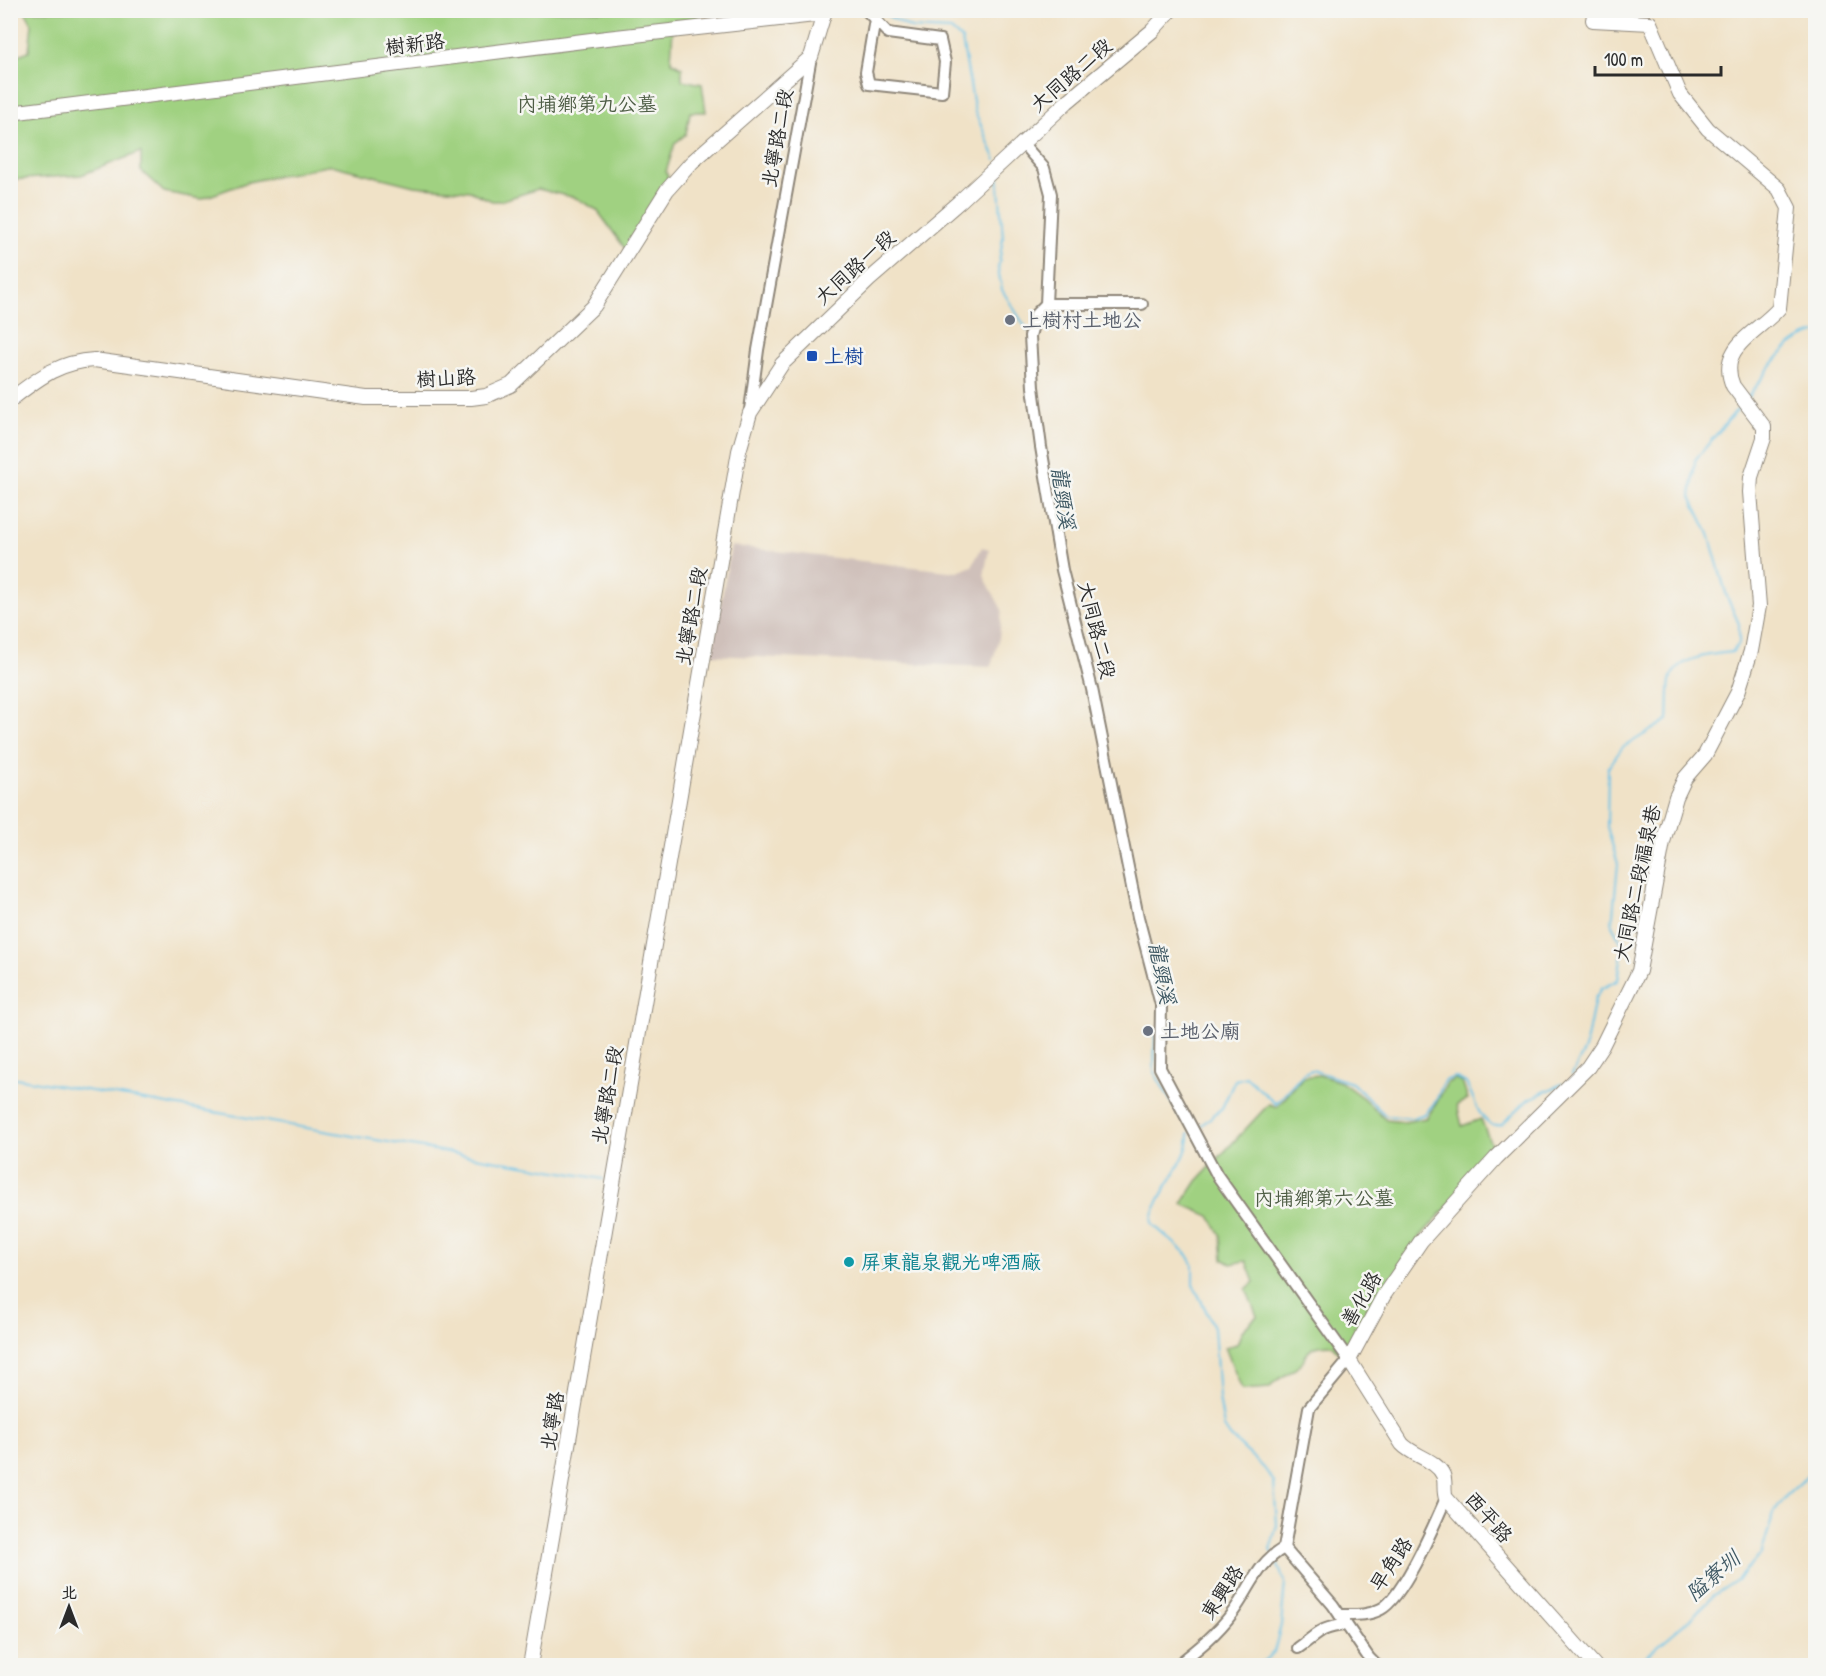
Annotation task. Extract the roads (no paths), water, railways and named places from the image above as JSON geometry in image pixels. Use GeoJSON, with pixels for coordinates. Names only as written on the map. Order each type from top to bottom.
{"type":"FeatureCollection","features":[{"type":"Feature","properties":{"kind":"street","name":"大同路二段"},"geometry":{"type":"LineString","coordinates":[[998,167],[1103,70],[1152,31],[1171,10]]}},
{"type":"Feature","properties":{"kind":"street","name":"大同路二段福泉巷"},"geometry":{"type":"LineString","coordinates":[[1546,1109],[1588,1067],[1639,971],[1663,842],[1676,797],[1685,778],[1705,755],[1738,692],[1751,651],[1759,606],[1750,492],[1751,477],[1764,438],[1764,427],[1733,386],[1730,379],[1730,367],[1732,352],[1741,340],[1771,318],[1779,308],[1789,208],[1779,189],[1708,129],[1680,94],[1650,23],[1593,20],[1594,10]]}},
{"type":"Feature","properties":{"kind":"street","name":"樹新路"},"geometry":{"type":"LineString","coordinates":[[10,113],[745,16],[826,12]]}},
{"type":"Feature","properties":{"kind":"street"},"geometry":{"type":"LineString","coordinates":[[811,57],[826,12]]}},
{"type":"Feature","properties":{"kind":"street"},"geometry":{"type":"LineString","coordinates":[[870,15],[888,33],[940,40],[945,62],[942,92],[869,84],[866,72],[870,15]]}},
{"type":"Feature","properties":{"kind":"street","name":"樹山路"},"geometry":{"type":"LineString","coordinates":[[10,400],[54,368],[72,361],[94,360],[366,398],[429,400],[486,396],[511,385],[594,306],[667,190],[692,162],[811,57]]}},
{"type":"Feature","properties":{"kind":"street","name":"北寧路二段"},"geometry":{"type":"LineString","coordinates":[[612,1183],[739,451],[750,413],[758,350],[811,57]]}},
{"type":"Feature","properties":{"kind":"street","name":"大同路二段"},"geometry":{"type":"LineString","coordinates":[[1023,144],[1044,168],[1051,194],[1046,304],[1036,314],[1030,336],[1033,387],[1062,570],[1092,688],[1138,917],[1161,1005],[1160,1068],[1217,1175],[1349,1360]]}},
{"type":"Feature","properties":{"kind":"street","name":"大同路一段"},"geometry":{"type":"LineString","coordinates":[[750,413],[782,364],[835,310],[998,167]]}},
{"type":"Feature","properties":{"kind":"street"},"geometry":{"type":"LineString","coordinates":[[1046,304],[1142,304]]}},
{"type":"Feature","properties":{"kind":"street","name":"善化路"},"geometry":{"type":"LineString","coordinates":[[1276,1553],[1309,1408],[1349,1360],[1384,1295],[1421,1241],[1488,1166],[1546,1109]]}},
{"type":"Feature","properties":{"kind":"street","name":"北寧路"},"geometry":{"type":"LineString","coordinates":[[530,1665],[612,1183]]}},
{"type":"Feature","properties":{"kind":"street","name":"西平路"},"geometry":{"type":"LineString","coordinates":[[1349,1360],[1402,1444],[1410,1453],[1438,1467],[1444,1477],[1446,1498],[1595,1665]]}},
{"type":"Feature","properties":{"kind":"street","name":"早角路"},"geometry":{"type":"LineString","coordinates":[[1298,1648],[1327,1626],[1383,1609],[1399,1590],[1424,1548],[1446,1498]]}},
{"type":"Feature","properties":{"kind":"street"},"geometry":{"type":"LineString","coordinates":[[1276,1553],[1343,1620],[1377,1665]]}},
{"type":"Feature","properties":{"kind":"street","name":"東興路"},"geometry":{"type":"LineString","coordinates":[[1176,1665],[1213,1638],[1235,1610],[1257,1570],[1276,1553]]}},
{"type":"Feature","properties":{"kind":"waterway"},"geometry":{"type":"LineString","coordinates":[[877,10],[911,28],[951,30],[962,40],[975,112],[996,160]]}},
{"type":"Feature","properties":{"kind":"waterway"},"geometry":{"type":"LineString","coordinates":[[998,174],[1003,238],[998,269],[1002,290],[1028,331]]}},
{"type":"Feature","properties":{"kind":"waterway"},"geometry":{"type":"LineString","coordinates":[[1748,397],[1785,350],[1804,337],[1816,333]]}},
{"type":"Feature","properties":{"kind":"waterway"},"geometry":{"type":"LineString","coordinates":[[1572,1075],[1585,1049],[1595,998],[1601,989],[1618,980],[1623,945],[1612,925],[1618,864],[1607,827],[1608,768],[1622,748],[1668,720],[1670,681],[1673,673],[1679,667],[1695,658],[1732,652],[1739,644],[1739,624],[1727,597],[1709,534],[1691,497],[1695,460],[1740,406]]}},
{"type":"Feature","properties":{"kind":"waterway","name":"龍頸溪"},"geometry":{"type":"LineString","coordinates":[[1155,1034],[1154,1072],[1182,1120]]}},
{"type":"Feature","properties":{"kind":"waterway"},"geometry":{"type":"LineString","coordinates":[[1197,1129],[1222,1108],[1235,1080],[1246,1077],[1276,1104],[1304,1073],[1312,1070],[1352,1083],[1386,1116],[1412,1118],[1425,1114],[1436,1101],[1444,1081],[1455,1077],[1466,1083],[1479,1112],[1494,1126],[1501,1125],[1529,1099],[1562,1084]]}},
{"type":"Feature","properties":{"kind":"waterway"},"geometry":{"type":"LineString","coordinates":[[10,1077],[603,1179]]}},
{"type":"Feature","properties":{"kind":"waterway","name":"龍頸溪"},"geometry":{"type":"LineString","coordinates":[[1189,1133],[1184,1156],[1158,1201],[1152,1224],[1188,1255],[1193,1264],[1193,1284],[1214,1327],[1219,1398],[1224,1427],[1230,1436],[1264,1468],[1274,1482],[1277,1525],[1270,1550],[1272,1553]]}},
{"type":"Feature","properties":{"kind":"waterway","name":"隘寮圳"},"geometry":{"type":"LineString","coordinates":[[1634,1666],[1690,1619],[1714,1595],[1737,1580],[1761,1554],[1774,1513],[1786,1496],[1816,1468]]}},
{"type":"Feature","properties":{"kind":"waterway","name":"龍頸溪"},"geometry":{"type":"LineString","coordinates":[[1258,1666],[1274,1652],[1281,1625],[1285,1583],[1275,1558]]}},
{"type":"Feature","properties":{"kind":"place","name":"上樹村土地公"},"geometry":{"type":"Point","coordinates":[1010,320]}},
{"type":"Feature","properties":{"kind":"place","name":"上樹"},"geometry":{"type":"Point","coordinates":[812,356]}},
{"type":"Feature","properties":{"kind":"place","name":"土地公廟"},"geometry":{"type":"Point","coordinates":[1148,1031]}},
{"type":"Feature","properties":{"kind":"place","name":"屏東龍泉觀光啤酒廠"},"geometry":{"type":"Point","coordinates":[849,1262]}},
{"type":"Feature","properties":{"kind":"park label","name":"內埔鄉第九公墓"},"geometry":{"type":"Point","coordinates":[587,104]}},
{"type":"Feature","properties":{"kind":"park label","name":"內埔鄉第六公墓"},"geometry":{"type":"Point","coordinates":[1324,1198]}}]}
